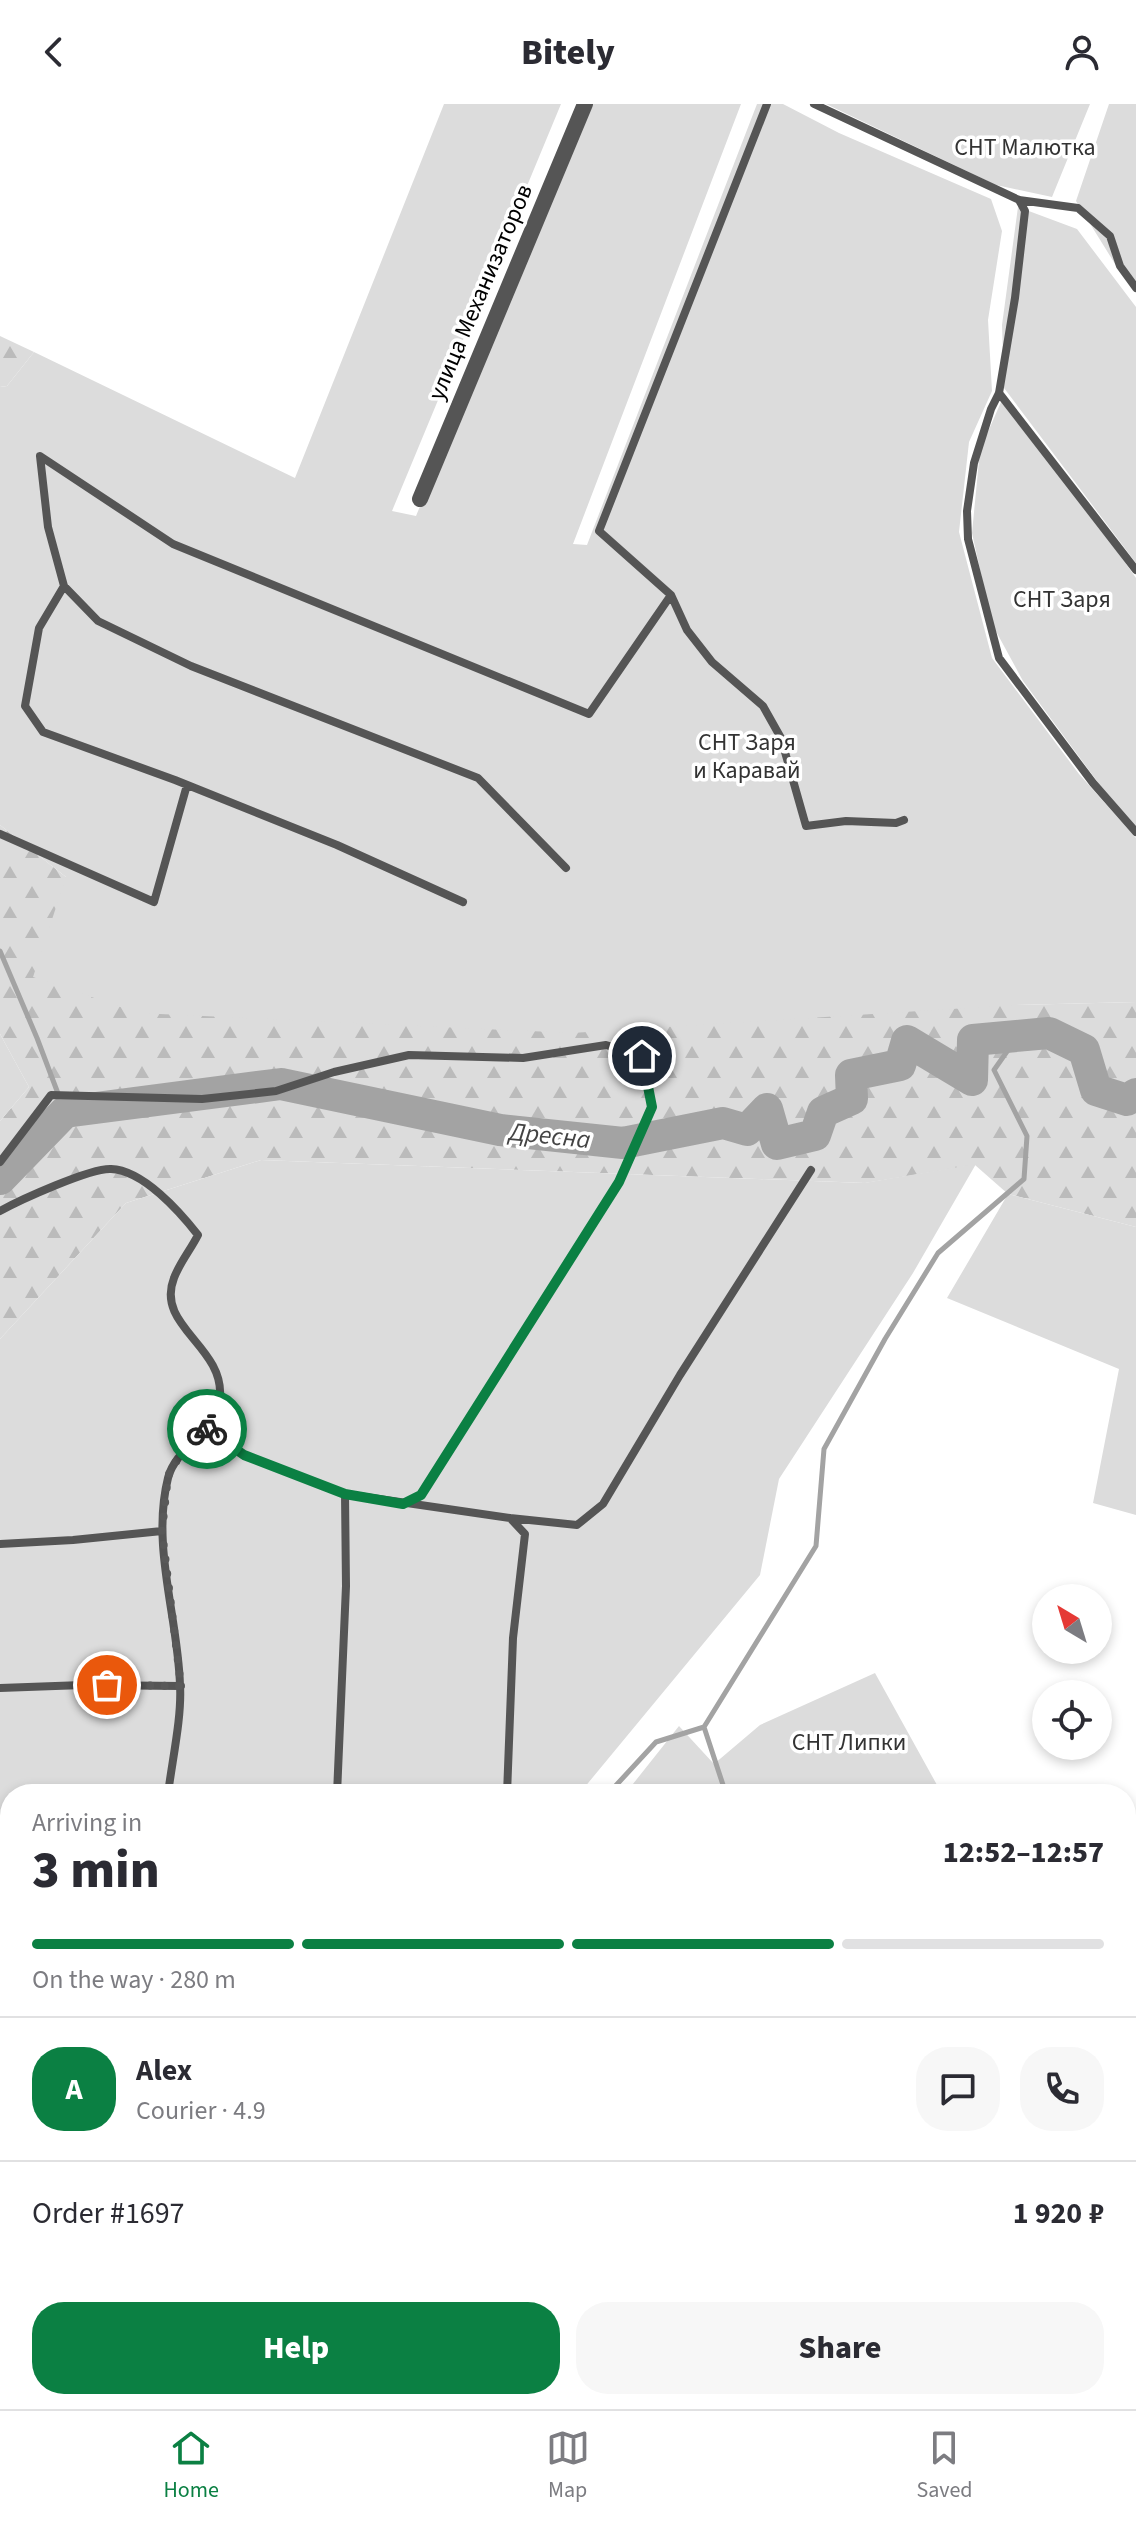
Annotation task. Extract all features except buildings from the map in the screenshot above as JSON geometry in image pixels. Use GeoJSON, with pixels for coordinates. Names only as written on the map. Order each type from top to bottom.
{"type":"FeatureCollection","features":[{"type":"Feature","properties":{"kind":"street","name":"улица Механизаторов"},"geometry":{"type":"LineString","coordinates":[[420,499],[585,104]]}},
{"type":"Feature","properties":{"kind":"lane"},"geometry":{"type":"LineString","coordinates":[[767,104],[599,531],[671,595],[687,630],[712,662],[763,706],[781,738],[806,826],[846,821],[896,823],[904,820]]}},
{"type":"Feature","properties":{"kind":"lane"},"geometry":{"type":"LineString","coordinates":[[814,104],[1019,200],[1078,208],[1110,236],[1120,266],[1136,288]]}},
{"type":"Feature","properties":{"kind":"lane"},"geometry":{"type":"LineString","coordinates":[[1019,200],[1025,211],[1015,298],[999,393],[974,463],[967,511],[968,539],[999,658],[1093,783],[1136,832]]}},
{"type":"Feature","properties":{"kind":"lane"},"geometry":{"type":"LineString","coordinates":[[999,393],[1136,570]]}},
{"type":"Feature","properties":{"kind":"lane"},"geometry":{"type":"LineString","coordinates":[[566,868],[478,778],[191,666],[98,621],[64,586],[48,527],[40,456],[173,544],[589,714],[671,595]]}},
{"type":"Feature","properties":{"kind":"lane"},"geometry":{"type":"LineString","coordinates":[[64,586],[39,628],[25,706],[43,732],[337,845],[463,902]]}},
{"type":"Feature","properties":{"kind":"lane"},"geometry":{"type":"LineString","coordinates":[[0,834],[154,902],[187,785]]}},
{"type":"Feature","properties":{"kind":"lane"},"geometry":{"type":"LineString","coordinates":[[0,1162],[51,1095],[202,1099],[276,1091],[409,1055],[523,1058],[606,1045],[642,1056],[652,1107],[619,1182],[421,1495],[403,1504]]}},
{"type":"Feature","properties":{"kind":"lane"},"geometry":{"type":"LineString","coordinates":[[0,1211],[43,1190],[110,1168],[137,1177],[179,1210],[198,1235],[173,1279],[172,1304],[178,1322],[212,1359],[221,1399],[207,1428],[177,1460],[168,1476],[162,1531],[181,1686],[169,1784]]}},
{"type":"Feature","properties":{"kind":"lane"},"geometry":{"type":"LineString","coordinates":[[207,1428],[244,1455],[345,1494],[577,1525],[603,1504],[680,1375],[811,1170]]}},
{"type":"Feature","properties":{"kind":"lane"},"geometry":{"type":"LineString","coordinates":[[337,1784],[346,1586],[345,1494]]}},
{"type":"Feature","properties":{"kind":"lane"},"geometry":{"type":"LineString","coordinates":[[507,1784],[513,1638],[525,1534],[510,1518]]}},
{"type":"Feature","properties":{"kind":"lane"},"geometry":{"type":"LineString","coordinates":[[0,1544],[162,1531]]}},
{"type":"Feature","properties":{"kind":"lane"},"geometry":{"type":"LineString","coordinates":[[0,1688],[181,1686]]}},
{"type":"Feature","properties":{"kind":"green space","name":"СНТ Заря и Каравай"},"geometry":{"type":"Polygon","coordinates":[[[444,104],[561,104],[392,511],[416,516],[585,104],[741,104],[573,544],[587,545],[757,104],[783,104],[839,133],[991,199],[1002,231],[988,320],[992,391],[969,442],[959,532],[992,658],[1079,774],[1136,838],[1136,1002],[1015,1005],[572,1033],[138,1013],[33,977],[66,877],[0,825],[0,387],[7,386],[34,352],[295,478],[444,104]]]}},
{"type":"Feature","properties":{"kind":"green space","name":"СНТ Малютка"},"geometry":{"type":"Polygon","coordinates":[[[826,104],[1090,104],[1052,197],[996,185],[826,104]]]}},
{"type":"Feature","properties":{"kind":"green space"},"geometry":{"type":"Polygon","coordinates":[[[1109,104],[1136,104],[1136,292],[1076,201],[1109,104]]]}},
{"type":"Feature","properties":{"kind":"green space","name":"СНТ Заря"},"geometry":{"type":"Polygon","coordinates":[[[1018,207],[1077,229],[1136,307],[1136,563],[1004,388],[1002,325],[1018,207]]]}},
{"type":"Feature","properties":{"kind":"green space"},"geometry":{"type":"Polygon","coordinates":[[[0,336],[34,352],[7,386],[0,387],[0,336]]]}},
{"type":"Feature","properties":{"kind":"green space","name":"СНТ Заря"},"geometry":{"type":"Polygon","coordinates":[[[1001,402],[1136,578],[1136,827],[1114,804],[1023,681],[992,624],[972,533],[980,450],[1001,402]]]}},
{"type":"Feature","properties":{"kind":"green space"},"geometry":{"type":"Polygon","coordinates":[[[0,825],[66,877],[1015,1005],[1136,1002],[1136,1227],[1008,1194],[975,1165],[865,1183],[261,1160],[126,1203],[0,1339],[0,1121],[29,1087],[0,1034],[0,825]]]}},
{"type":"Feature","properties":{"kind":"green space"},"geometry":{"type":"Polygon","coordinates":[[[0,1034],[29,1087],[0,1121],[0,1034]]]}},
{"type":"Feature","properties":{"kind":"green space"},"geometry":{"type":"Polygon","coordinates":[[[261,1160],[864,1183],[976,1164],[913,1273],[779,1479],[760,1575],[587,1784],[0,1784],[0,1339],[126,1203],[261,1160]]]}},
{"type":"Feature","properties":{"kind":"green space"},"geometry":{"type":"Polygon","coordinates":[[[1008,1194],[1136,1227],[1136,1515],[1093,1503],[1119,1369],[947,1298],[1008,1194]]]}},
{"type":"Feature","properties":{"kind":"green space","name":"СНТ Липки"},"geometry":{"type":"Polygon","coordinates":[[[875,1673],[936,1784],[633,1784],[679,1726],[714,1764],[760,1725],[875,1673]]]}},
{"type":"Feature","properties":{"kind":"waterway"},"geometry":{"type":"LineString","coordinates":[[0,951],[65,1112]]}},
{"type":"Feature","properties":{"kind":"waterway","name":"Дресна"},"geometry":{"type":"LineString","coordinates":[[0,1179],[65,1112],[281,1084],[500,1130],[623,1143],[723,1123],[747,1130],[767,1109],[777,1144],[815,1135],[823,1112],[852,1099],[851,1075],[900,1065],[907,1041],[972,1080],[973,1040],[1049,1033],[1084,1050],[1096,1090],[1127,1100],[1136,1094]]}},
{"type":"Feature","properties":{"kind":"waterway"},"geometry":{"type":"LineString","coordinates":[[723,1784],[704,1727],[816,1546],[824,1449],[885,1339],[938,1253],[1024,1179],[1027,1136],[994,1070],[1018,1036]]}},
{"type":"Feature","properties":{"kind":"waterway"},"geometry":{"type":"LineString","coordinates":[[617,1784],[656,1742],[704,1727]]}},
{"type":"Feature","properties":{"kind":"way so far"},"geometry":{"type":"LineString","coordinates":[[107,1685],[181,1686],[162,1531],[168,1476],[177,1460],[207,1429]]}},
{"type":"Feature","properties":{"kind":"route"},"geometry":{"type":"LineString","coordinates":[[207,1429],[244,1455],[345,1494],[403,1504],[421,1495],[619,1182],[652,1107],[642,1056]]}}]}
